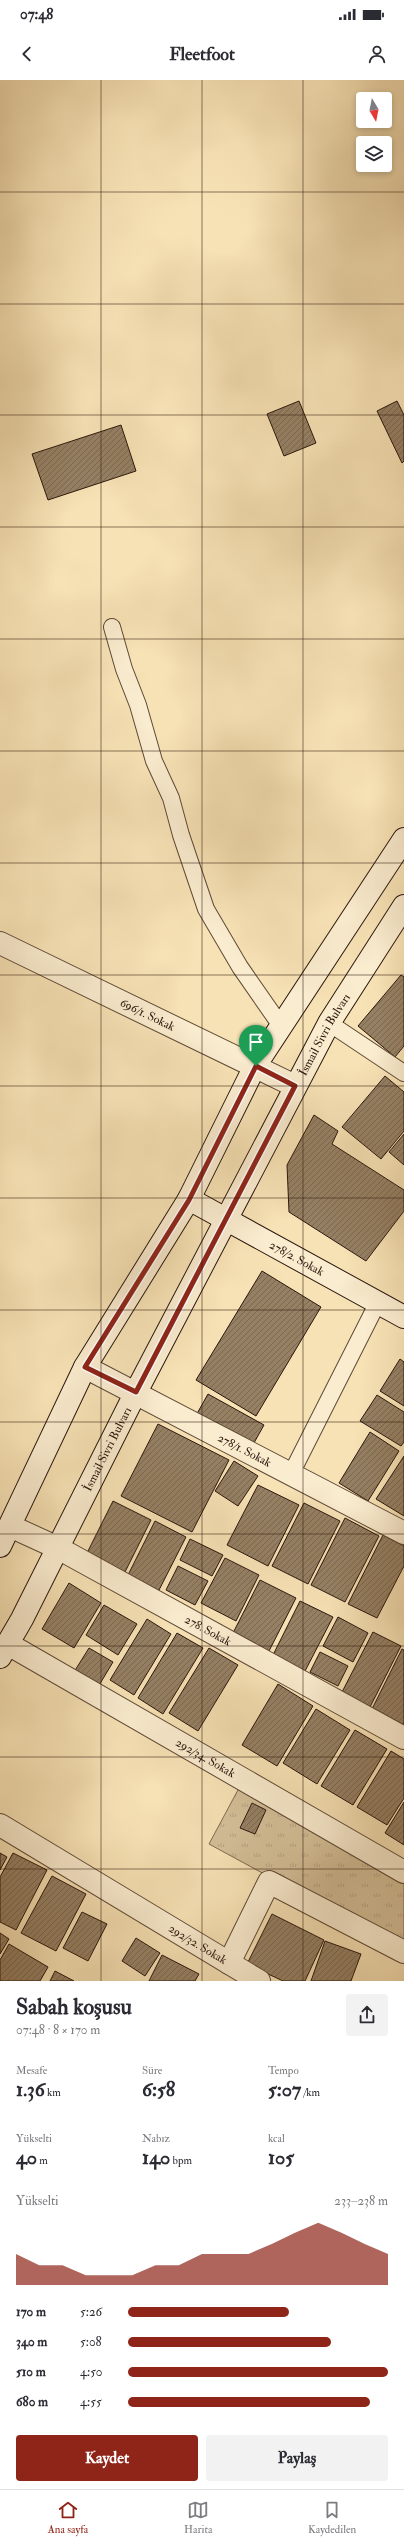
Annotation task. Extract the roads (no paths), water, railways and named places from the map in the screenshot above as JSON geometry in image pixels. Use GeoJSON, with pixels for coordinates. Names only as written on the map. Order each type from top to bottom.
{"type":"FeatureCollection","features":[{"type":"Feature","properties":{"kind":"street"},"geometry":{"type":"LineString","coordinates":[[0,1546],[85,1367],[189,1200],[256,1066],[404,839]]}},
{"type":"Feature","properties":{"kind":"street","name":"İsmail Sivri Bulvarı"},"geometry":{"type":"LineString","coordinates":[[4,1651],[58,1548],[136,1392],[227,1221],[295,1086],[329,1023],[404,906]]}},
{"type":"Feature","properties":{"kind":"street","name":"696/1. Sokak"},"geometry":{"type":"LineString","coordinates":[[0,943],[295,1086]]}},
{"type":"Feature","properties":{"kind":"street","name":"278/2. Sokak"},"geometry":{"type":"LineString","coordinates":[[189,1200],[404,1317]]}},
{"type":"Feature","properties":{"kind":"street","name":"278/1. Sokak"},"geometry":{"type":"LineString","coordinates":[[85,1367],[136,1392],[404,1533]]}},
{"type":"Feature","properties":{"kind":"street","name":"278. Sokak"},"geometry":{"type":"LineString","coordinates":[[10,1526],[58,1548],[404,1738]]}},
{"type":"Feature","properties":{"kind":"street","name":"292/34. Sokak"},"geometry":{"type":"LineString","coordinates":[[4,1651],[404,1872]]}},
{"type":"Feature","properties":{"kind":"street","name":"292/32. Sokak"},"geometry":{"type":"LineString","coordinates":[[0,1825],[230,1963],[269,1882],[404,1952]]}},
{"type":"Feature","properties":{"kind":"street"},"geometry":{"type":"LineString","coordinates":[[230,1963],[259,1981]]}},
{"type":"Feature","properties":{"kind":"lane"},"geometry":{"type":"LineString","coordinates":[[112,627],[124,670],[138,704],[154,761],[171,798],[206,909],[240,966],[281,1026]]}},
{"type":"Feature","properties":{"kind":"lane"},"geometry":{"type":"LineString","coordinates":[[329,1023],[404,1074]]}},
{"type":"Feature","properties":{"kind":"lane"},"geometry":{"type":"LineString","coordinates":[[291,1474],[378,1302]]}}]}
